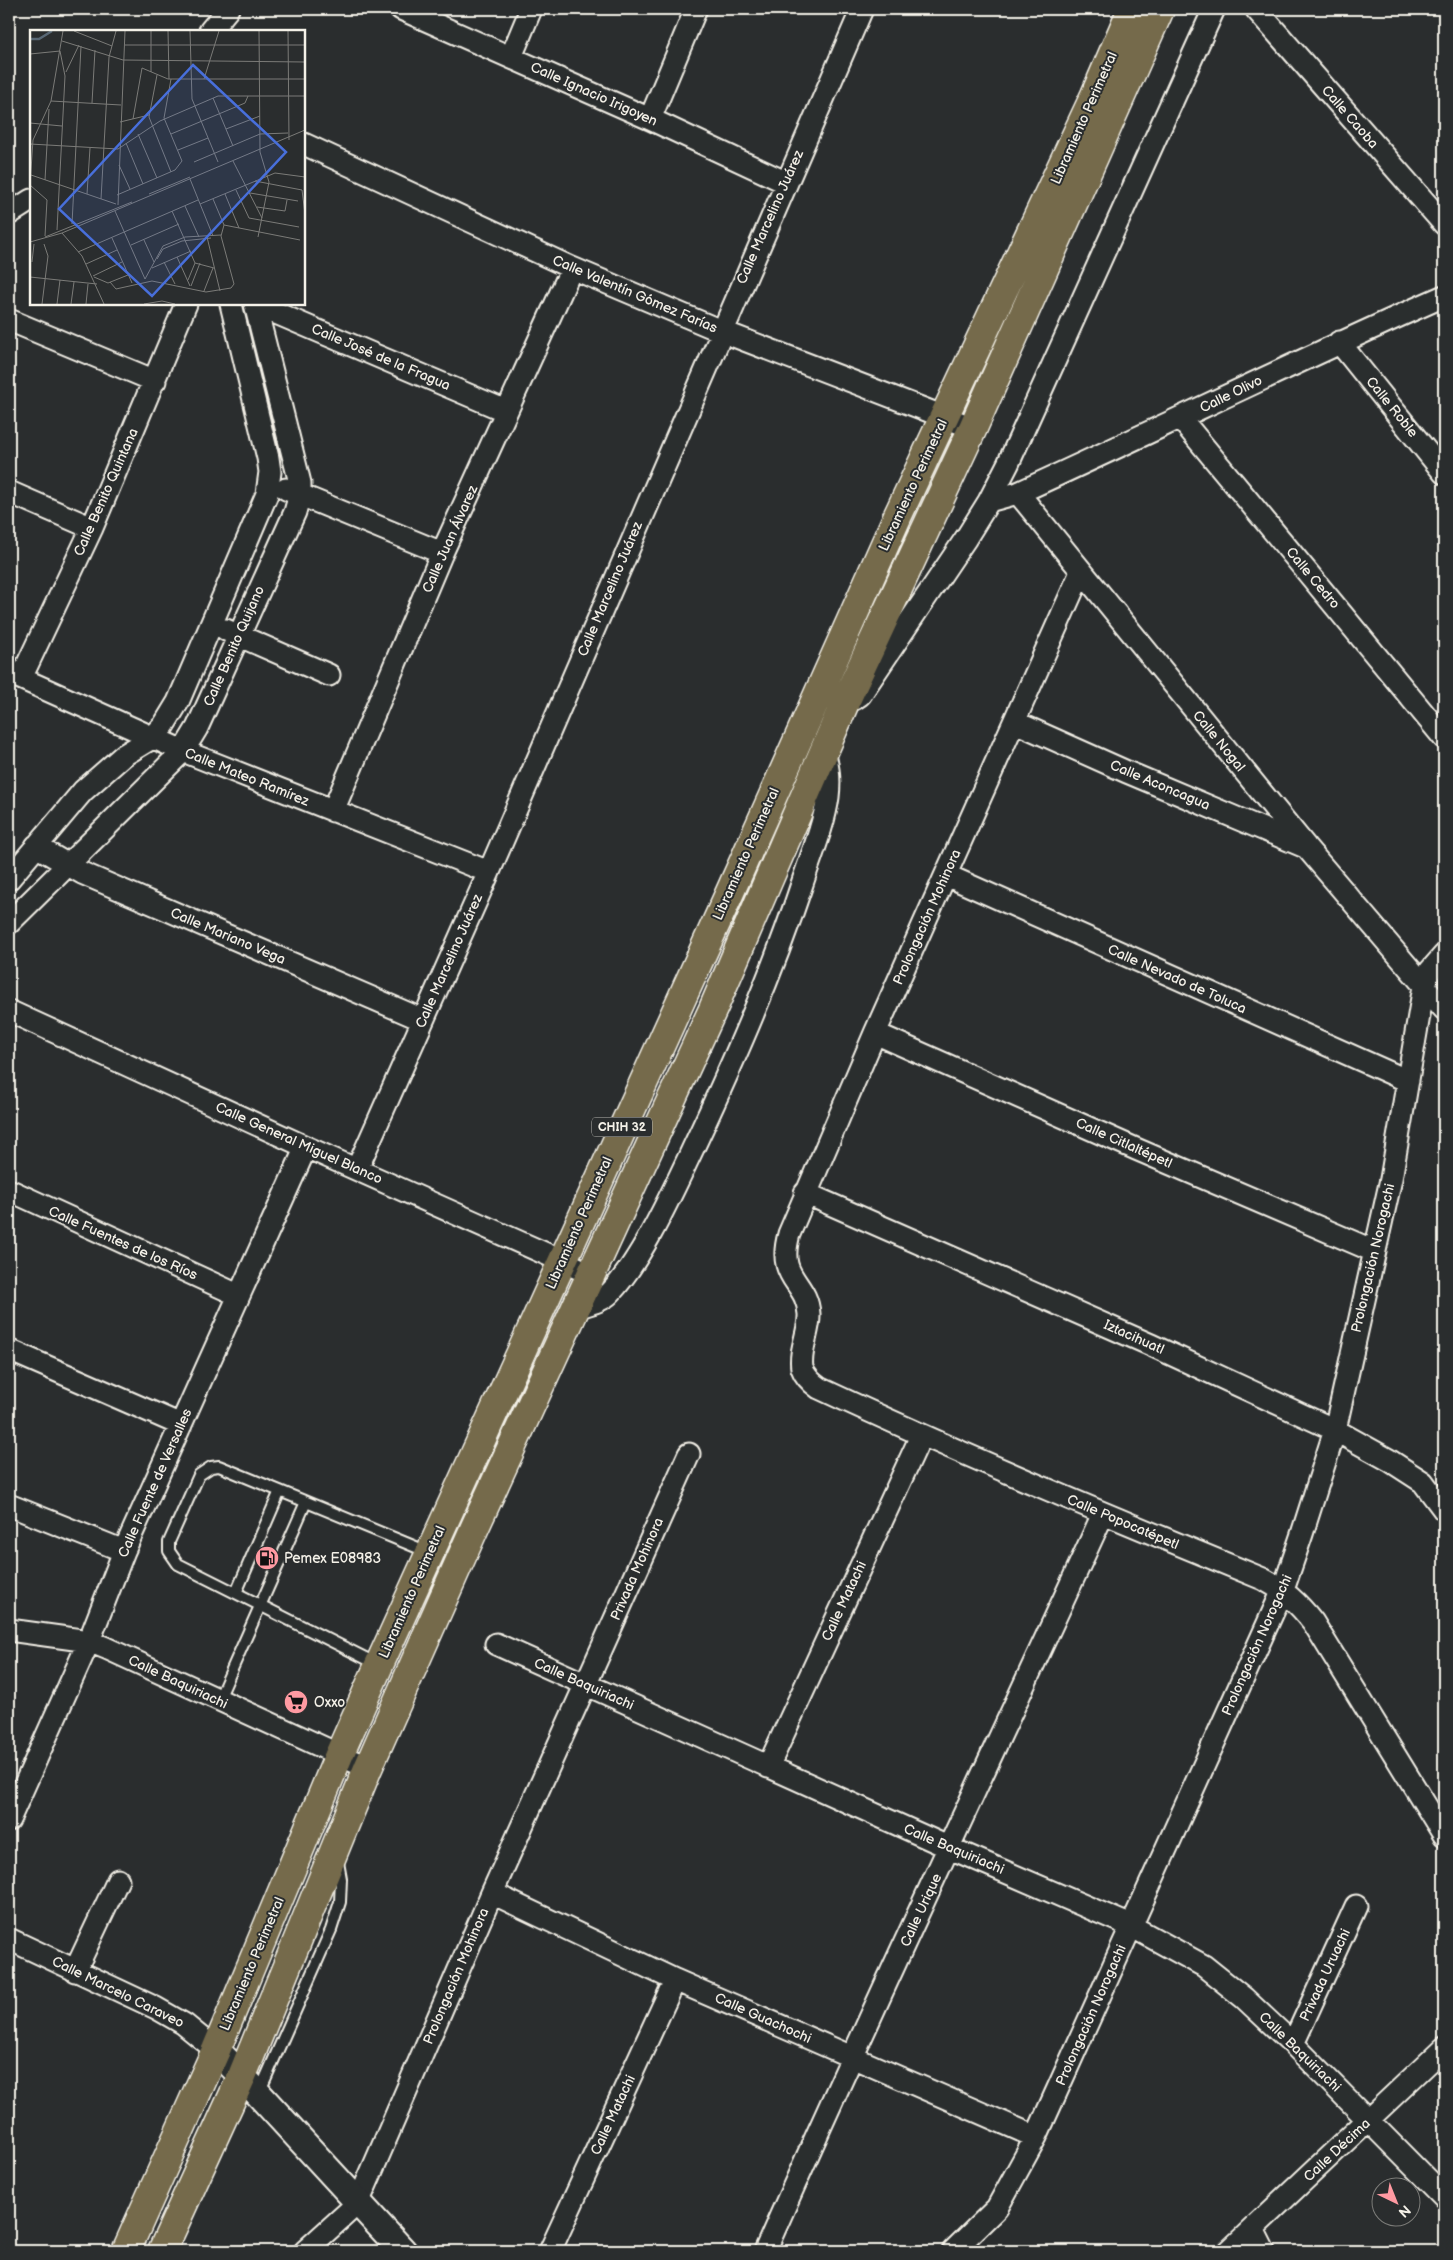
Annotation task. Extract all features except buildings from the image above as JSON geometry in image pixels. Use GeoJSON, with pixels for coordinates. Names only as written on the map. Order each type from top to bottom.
{"type":"FeatureCollection","features":[{"type":"Feature","properties":{"kind":"main road","name":"Libramiento Perimetral"},"geometry":{"type":"LineString","coordinates":[[126,2251],[216,2050],[339,1755],[429,1553],[726,901],[854,612],[1095,95],[1132,9]]}},
{"type":"Feature","properties":{"kind":"main road","name":"Libramiento Perimetral"},"geometry":{"type":"LineString","coordinates":[[162,2251],[250,2085],[298,1973],[336,1847],[368,1768],[475,1527],[717,1000],[846,700],[972,428],[1160,9]]}},
{"type":"Feature","properties":{"kind":"street"},"geometry":{"type":"LineString","coordinates":[[211,30],[228,9]]}},
{"type":"Feature","properties":{"kind":"street","name":"Calle Ignacio Irigoyen"},"geometry":{"type":"LineString","coordinates":[[401,9],[650,119],[785,182]]}},
{"type":"Feature","properties":{"kind":"street"},"geometry":{"type":"LineString","coordinates":[[511,57],[531,9]]}},
{"type":"Feature","properties":{"kind":"street"},"geometry":{"type":"LineString","coordinates":[[650,119],[696,9]]}},
{"type":"Feature","properties":{"kind":"street","name":"Calle Marcelino Juárez"},"geometry":{"type":"LineString","coordinates":[[357,1169],[489,872],[785,182],[862,9]]}},
{"type":"Feature","properties":{"kind":"street"},"geometry":{"type":"LineString","coordinates":[[846,700],[860,695],[989,501],[1008,464],[1214,9]]}},
{"type":"Feature","properties":{"kind":"street","name":"Calle Caoba"},"geometry":{"type":"LineString","coordinates":[[1256,9],[1444,224]]}},
{"type":"Feature","properties":{"kind":"street","name":"Calle Valentín Gómez Farías"},"geometry":{"type":"LineString","coordinates":[[305,144],[572,268],[721,331],[972,428]]}},
{"type":"Feature","properties":{"kind":"street"},"geometry":{"type":"LineString","coordinates":[[9,214],[30,201]]}},
{"type":"Feature","properties":{"kind":"street","name":"Calle Juan Álvarez"},"geometry":{"type":"LineString","coordinates":[[333,811],[442,553],[572,268]]}},
{"type":"Feature","properties":{"kind":"street","name":"Calle Olivo"},"geometry":{"type":"LineString","coordinates":[[1018,492],[1181,419],[1340,342],[1444,296]]}},
{"type":"Feature","properties":{"kind":"street","name":"Calle Benito Quintana"},"geometry":{"type":"LineString","coordinates":[[15,675],[92,528],[186,305]]}},
{"type":"Feature","properties":{"kind":"street"},"geometry":{"type":"LineString","coordinates":[[9,879],[83,791],[104,770],[124,754],[152,738],[164,725],[178,702],[210,623],[267,494],[270,483],[268,458],[231,305]]}},
{"type":"Feature","properties":{"kind":"street","name":"Calle Benito Quijano"},"geometry":{"type":"LineString","coordinates":[[9,923],[66,864],[183,751],[197,728],[295,512],[300,494],[300,483],[255,305]]}},
{"type":"Feature","properties":{"kind":"street","name":"Calle José de la Fragua"},"geometry":{"type":"LineString","coordinates":[[257,305],[506,411]]}},
{"type":"Feature","properties":{"kind":"street"},"geometry":{"type":"LineString","coordinates":[[9,320],[155,381]]}},
{"type":"Feature","properties":{"kind":"street","name":"Calle Roble"},"geometry":{"type":"LineString","coordinates":[[1340,342],[1444,472]]}},
{"type":"Feature","properties":{"kind":"street","name":"Calle Cedro"},"geometry":{"type":"LineString","coordinates":[[1181,419],[1444,738]]}},
{"type":"Feature","properties":{"kind":"street"},"geometry":{"type":"LineString","coordinates":[[270,483],[442,553]]}},
{"type":"Feature","properties":{"kind":"street"},"geometry":{"type":"LineString","coordinates":[[9,492],[92,528]]}},
{"type":"Feature","properties":{"kind":"street"},"geometry":{"type":"LineString","coordinates":[[989,501],[1018,492]]}},
{"type":"Feature","properties":{"kind":"street","name":"Calle Nogal"},"geometry":{"type":"LineString","coordinates":[[1018,492],[1306,847],[1444,1010]]}},
{"type":"Feature","properties":{"kind":"street","name":"Prolongación Mohinora"},"geometry":{"type":"LineString","coordinates":[[786,1265],[785,1247],[805,1193],[1081,572]]}},
{"type":"Feature","properties":{"kind":"street"},"geometry":{"type":"LineString","coordinates":[[210,623],[329,675]]}},
{"type":"Feature","properties":{"kind":"street","name":"Calle Mateo Ramírez"},"geometry":{"type":"LineString","coordinates":[[15,675],[183,751],[489,872]]}},
{"type":"Feature","properties":{"kind":"street","name":"Calle Aconcagua"},"geometry":{"type":"LineString","coordinates":[[1015,722],[1127,772],[1306,847]]}},
{"type":"Feature","properties":{"kind":"street"},"geometry":{"type":"LineString","coordinates":[[576,1308],[597,1302],[617,1285],[643,1246],[675,1187],[709,1114],[763,992],[815,844],[828,798],[829,768],[824,753]]}},
{"type":"Feature","properties":{"kind":"street","name":"Calle Mariano Vega"},"geometry":{"type":"LineString","coordinates":[[36,846],[82,873],[423,1020]]}},
{"type":"Feature","properties":{"kind":"street","name":"Calle Nevado de Toluca"},"geometry":{"type":"LineString","coordinates":[[946,875],[1408,1081]]}},
{"type":"Feature","properties":{"kind":"street","name":"Prolongación Norogachi"},"geometry":{"type":"LineString","coordinates":[[953,2251],[997,2208],[1036,2137],[1282,1590],[1335,1430],[1391,1179],[1424,986],[1430,972],[1444,955]]}},
{"type":"Feature","properties":{"kind":"street","name":"Calle General Miguel Blanco"},"geometry":{"type":"LineString","coordinates":[[9,1011],[306,1148],[591,1274]]}},
{"type":"Feature","properties":{"kind":"street","name":"Calle Citlaltépetl"},"geometry":{"type":"LineString","coordinates":[[875,1033],[1145,1153],[1374,1251]]}},
{"type":"Feature","properties":{"kind":"street","name":"Calle Fuente de Versalles"},"geometry":{"type":"LineString","coordinates":[[9,1820],[89,1641],[124,1551],[306,1148]]}},
{"type":"Feature","properties":{"kind":"street","name":"Calle Fuentes de los Ríos"},"geometry":{"type":"LineString","coordinates":[[9,1190],[94,1231],[238,1295]]}},
{"type":"Feature","properties":{"kind":"street","name":"Iztacihuatl"},"geometry":{"type":"LineString","coordinates":[[805,1193],[1151,1345],[1335,1430],[1390,1460],[1441,1494]]}},
{"type":"Feature","properties":{"kind":"street","name":"Calle Popocatépetl"},"geometry":{"type":"LineString","coordinates":[[786,1265],[806,1301],[809,1312],[802,1368],[809,1380],[819,1388],[921,1436],[1103,1514],[1263,1579],[1282,1590],[1297,1602],[1312,1622],[1444,1835]]}},
{"type":"Feature","properties":{"kind":"street"},"geometry":{"type":"LineString","coordinates":[[9,1350],[181,1425]]}},
{"type":"Feature","properties":{"kind":"street","name":"Calle Matachi"},"geometry":{"type":"LineString","coordinates":[[768,1767],[921,1436]]}},
{"type":"Feature","properties":{"kind":"street","name":"Privada Mohinora"},"geometry":{"type":"LineString","coordinates":[[585,1684],[689,1454]]}},
{"type":"Feature","properties":{"kind":"street"},"geometry":{"type":"LineString","coordinates":[[9,1505],[124,1551]]}},
{"type":"Feature","properties":{"kind":"street","name":"Calle Urique"},"geometry":{"type":"LineString","coordinates":[[765,2251],[851,2057],[950,1848],[1103,1514]]}},
{"type":"Feature","properties":{"kind":"street","name":"Calle Baquiriachi"},"geometry":{"type":"LineString","coordinates":[[9,1630],[89,1641],[368,1768]]}},
{"type":"Feature","properties":{"kind":"street","name":"Calle Baquiriachi"},"geometry":{"type":"LineString","coordinates":[[496,1644],[950,1848],[1131,1926],[1212,1972],[1244,1998],[1293,2044],[1444,2197]]}},
{"type":"Feature","properties":{"kind":"street","name":"Prolongación Mohinora"},"geometry":{"type":"LineString","coordinates":[[305,2251],[358,2203],[585,1684]]}},
{"type":"Feature","properties":{"kind":"street"},"geometry":{"type":"LineString","coordinates":[[9,1784],[32,1770]]}},
{"type":"Feature","properties":{"kind":"street"},"geometry":{"type":"LineString","coordinates":[[75,1971],[118,1880]]}},
{"type":"Feature","properties":{"kind":"street","name":"Calle Guachochi"},"geometry":{"type":"LineString","coordinates":[[492,1893],[676,1980],[1036,2137]]}},
{"type":"Feature","properties":{"kind":"street","name":"Privada Uruachi"},"geometry":{"type":"LineString","coordinates":[[1293,2044],[1356,1906]]}},
{"type":"Feature","properties":{"kind":"street","name":"Calle Marcelo Caraveo"},"geometry":{"type":"LineString","coordinates":[[9,1939],[184,2024],[216,2050],[250,2085],[402,2251]]}},
{"type":"Feature","properties":{"kind":"street","name":"Calle Matachi"},"geometry":{"type":"LineString","coordinates":[[550,2251],[676,1980]]}},
{"type":"Feature","properties":{"kind":"street","name":"Calle Décima"},"geometry":{"type":"LineString","coordinates":[[1229,2251],[1444,2048]]}},
{"type":"Feature","properties":{"kind":"street"},"geometry":{"type":"LineString","coordinates":[[1253,2229],[1264,2251]]}},
{"type":"Feature","properties":{"kind":"lane"},"geometry":{"type":"LineString","coordinates":[[379,1665],[178,1564],[169,1551],[169,1542],[199,1475],[211,1467],[219,1466],[429,1553]]}},
{"type":"Feature","properties":{"kind":"lane"},"geometry":{"type":"LineString","coordinates":[[236,1593],[280,1491]]}},
{"type":"Feature","properties":{"kind":"lane"},"geometry":{"type":"LineString","coordinates":[[218,1701],[306,1502]]}},
{"type":"Feature","properties":{"kind":"place","name":"Pemex E08983"},"geometry":{"type":"Point","coordinates":[267,1558]}},
{"type":"Feature","properties":{"kind":"place","name":"Oxxo"},"geometry":{"type":"Point","coordinates":[296,1702]}}]}
